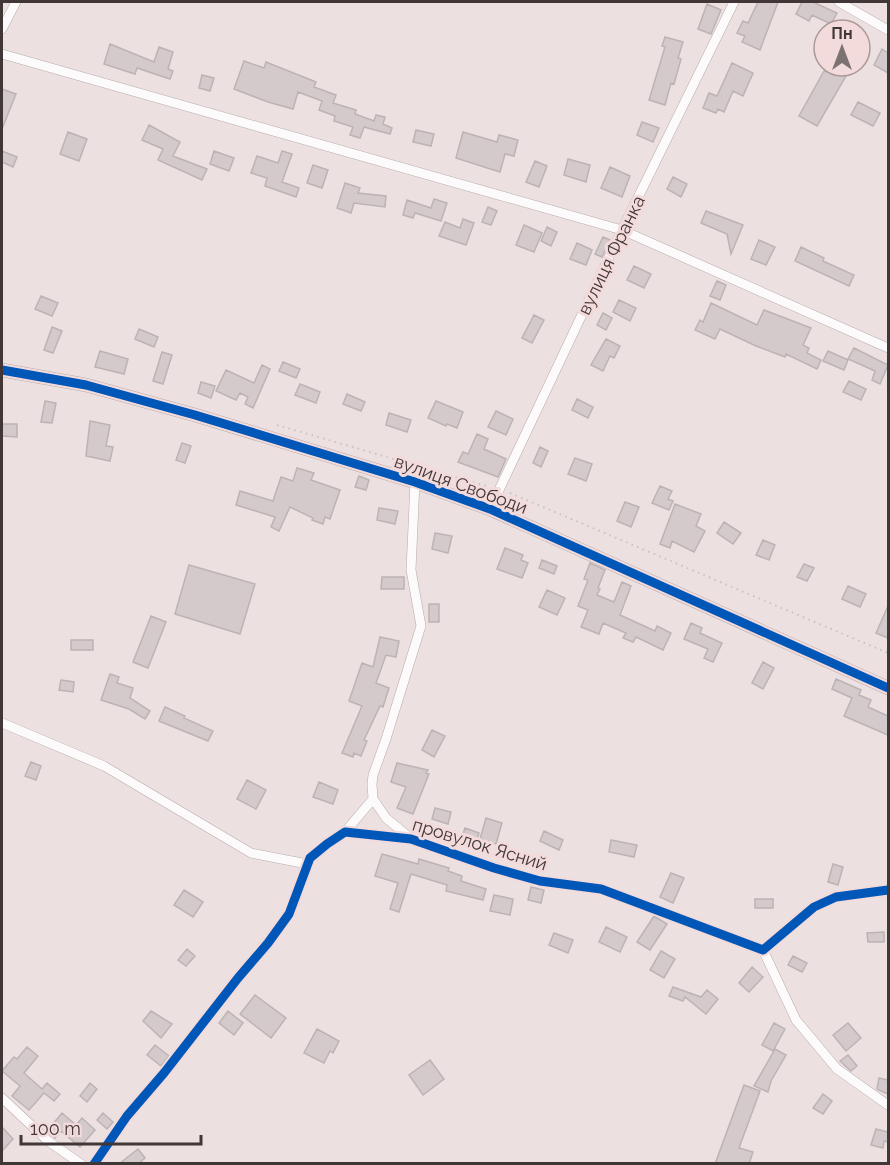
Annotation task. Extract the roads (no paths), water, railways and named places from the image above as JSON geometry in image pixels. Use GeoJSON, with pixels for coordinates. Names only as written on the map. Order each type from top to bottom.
{"type":"FeatureCollection","features":[{"type":"Feature","properties":{"kind":"street"},"geometry":{"type":"LineString","coordinates":[[2,29],[16,2]]}},
{"type":"Feature","properties":{"kind":"street","name":"вулиця Франка"},"geometry":{"type":"LineString","coordinates":[[490,509],[622,230],[734,2]]}},
{"type":"Feature","properties":{"kind":"street"},"geometry":{"type":"LineString","coordinates":[[839,2],[888,30]]}},
{"type":"Feature","properties":{"kind":"street"},"geometry":{"type":"LineString","coordinates":[[2,54],[622,230],[888,348]]}},
{"type":"Feature","properties":{"kind":"street","name":"вулиця Свободи"},"geometry":{"type":"LineString","coordinates":[[2,370],[109,391],[415,482],[490,509],[888,688]]}},
{"type":"Feature","properties":{"kind":"street"},"geometry":{"type":"LineString","coordinates":[[411,839],[386,818],[373,799],[373,775],[421,626],[411,570],[415,482]]}},
{"type":"Feature","properties":{"kind":"street"},"geometry":{"type":"LineString","coordinates":[[2,723],[104,766],[251,853],[307,864]]}},
{"type":"Feature","properties":{"kind":"street"},"geometry":{"type":"LineString","coordinates":[[94,1164],[127,1116],[164,1073],[289,914],[310,858],[345,832],[373,799]]}},
{"type":"Feature","properties":{"kind":"street","name":"провулок Ясний"},"geometry":{"type":"LineString","coordinates":[[345,832],[411,839],[494,868],[540,881],[602,889],[764,950]]}},
{"type":"Feature","properties":{"kind":"street"},"geometry":{"type":"LineString","coordinates":[[888,890],[836,897],[814,907],[764,950],[796,1020],[837,1070],[888,1105]]}},
{"type":"Feature","properties":{"kind":"street"},"geometry":{"type":"LineString","coordinates":[[2,1098],[48,1141],[81,1164]]}}]}
